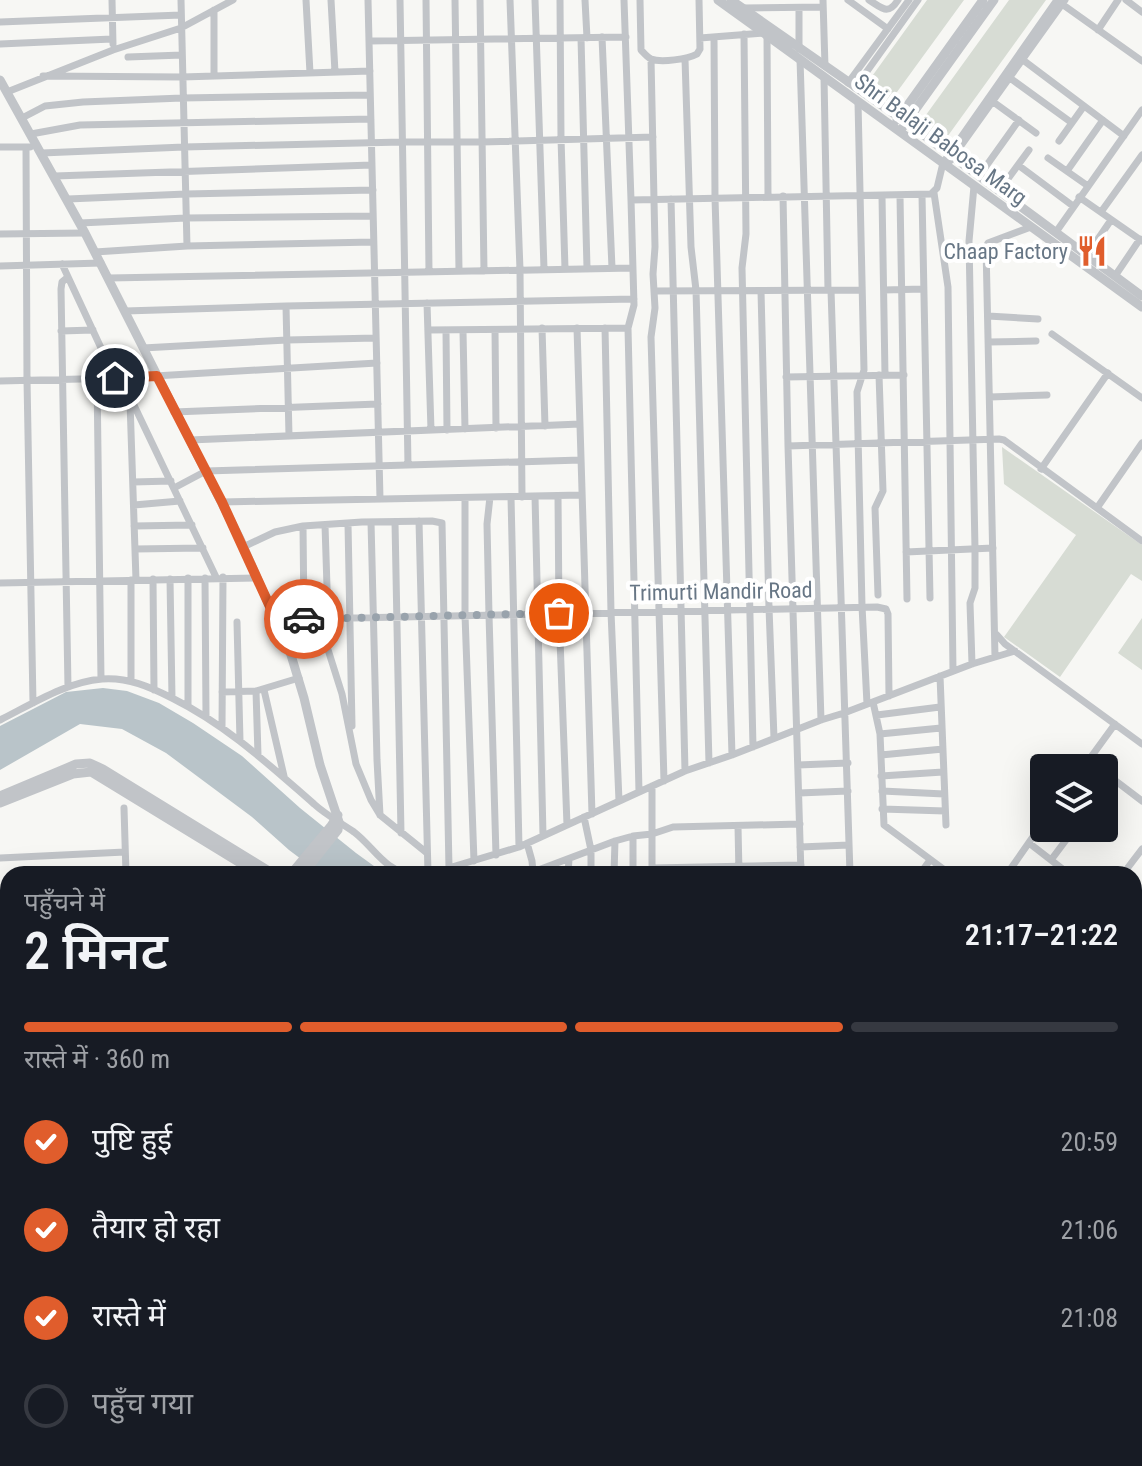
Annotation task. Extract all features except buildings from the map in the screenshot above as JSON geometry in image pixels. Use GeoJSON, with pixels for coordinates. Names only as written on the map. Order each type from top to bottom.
{"type":"FeatureCollection","features":[{"type":"Feature","properties":{"kind":"street"},"geometry":{"type":"LineString","coordinates":[[112,0],[113,50]]}},
{"type":"Feature","properties":{"kind":"street"},"geometry":{"type":"LineString","coordinates":[[181,0],[187,246]]}},
{"type":"Feature","properties":{"kind":"street"},"geometry":{"type":"LineString","coordinates":[[7,92],[113,50],[181,28],[232,0]]}},
{"type":"Feature","properties":{"kind":"street"},"geometry":{"type":"LineString","coordinates":[[306,0],[310,73]]}},
{"type":"Feature","properties":{"kind":"street"},"geometry":{"type":"LineString","coordinates":[[331,0],[335,72]]}},
{"type":"Feature","properties":{"kind":"street"},"geometry":{"type":"LineString","coordinates":[[368,0],[380,499]]}},
{"type":"Feature","properties":{"kind":"street"},"geometry":{"type":"LineString","coordinates":[[400,0],[408,465]]}},
{"type":"Feature","properties":{"kind":"street"},"geometry":{"type":"LineString","coordinates":[[426,0],[429,272]]}},
{"type":"Feature","properties":{"kind":"street"},"geometry":{"type":"LineString","coordinates":[[455,0],[459,271]]}},
{"type":"Feature","properties":{"kind":"street"},"geometry":{"type":"LineString","coordinates":[[480,0],[484,271]]}},
{"type":"Feature","properties":{"kind":"street"},"geometry":{"type":"LineString","coordinates":[[510,0],[520,270],[522,497]]}},
{"type":"Feature","properties":{"kind":"street"},"geometry":{"type":"LineString","coordinates":[[535,0],[544,269]]}},
{"type":"Feature","properties":{"kind":"street"},"geometry":{"type":"LineString","coordinates":[[560,0],[565,269]]}},
{"type":"Feature","properties":{"kind":"street"},"geometry":{"type":"LineString","coordinates":[[585,0],[583,138],[587,268]]}},
{"type":"Feature","properties":{"kind":"street"},"geometry":{"type":"LineString","coordinates":[[624,0],[634,299],[628,328],[639,792]]}},
{"type":"Feature","properties":{"kind":"street"},"geometry":{"type":"LineString","coordinates":[[640,0],[641,50],[651,59],[685,59],[697,54],[700,49],[699,0]]}},
{"type":"Feature","properties":{"kind":"street","name":"Shri Balaji Babosa Marg"},"geometry":{"type":"LineString","coordinates":[[718,0],[825,72],[858,102],[899,124]]}},
{"type":"Feature","properties":{"kind":"street","name":"Shri Balaji Babosa Marg"},"geometry":{"type":"LineString","coordinates":[[731,0],[799,54]]}},
{"type":"Feature","properties":{"kind":"street"},"geometry":{"type":"LineString","coordinates":[[848,0],[888,29]]}},
{"type":"Feature","properties":{"kind":"street"},"geometry":{"type":"LineString","coordinates":[[869,0],[890,10],[898,0]]}},
{"type":"Feature","properties":{"kind":"street"},"geometry":{"type":"LineString","coordinates":[[852,85],[909,0]]}},
{"type":"Feature","properties":{"kind":"street"},"geometry":{"type":"LineString","coordinates":[[852,85],[918,0]]}},
{"type":"Feature","properties":{"kind":"street"},"geometry":{"type":"LineString","coordinates":[[899,124],[983,0]]}},
{"type":"Feature","properties":{"kind":"street"},"geometry":{"type":"LineString","coordinates":[[899,124],[994,0]]}},
{"type":"Feature","properties":{"kind":"street"},"geometry":{"type":"LineString","coordinates":[[1098,30],[1118,0]]}},
{"type":"Feature","properties":{"kind":"street"},"geometry":{"type":"LineString","coordinates":[[1126,0],[1142,12]]}},
{"type":"Feature","properties":{"kind":"street"},"geometry":{"type":"LineString","coordinates":[[1060,1],[1142,61]]}},
{"type":"Feature","properties":{"kind":"street"},"geometry":{"type":"LineString","coordinates":[[947,162],[1023,60],[1060,1]]}},
{"type":"Feature","properties":{"kind":"street"},"geometry":{"type":"LineString","coordinates":[[953,671],[948,287],[934,193],[947,162],[1060,1]]}},
{"type":"Feature","properties":{"kind":"street"},"geometry":{"type":"LineString","coordinates":[[742,8],[799,8],[823,4],[826,196],[850,866]]}},
{"type":"Feature","properties":{"kind":"street"},"geometry":{"type":"LineString","coordinates":[[799,8],[821,720]]}},
{"type":"Feature","properties":{"kind":"street"},"geometry":{"type":"LineString","coordinates":[[214,10],[214,76]]}},
{"type":"Feature","properties":{"kind":"street"},"geometry":{"type":"LineString","coordinates":[[0,22],[181,15]]}},
{"type":"Feature","properties":{"kind":"street"},"geometry":{"type":"LineString","coordinates":[[744,34],[746,234],[742,268],[753,747]]}},
{"type":"Feature","properties":{"kind":"street"},"geometry":{"type":"LineString","coordinates":[[700,38],[766,34],[768,196]]}},
{"type":"Feature","properties":{"kind":"street"},"geometry":{"type":"LineString","coordinates":[[602,37],[612,268]]}},
{"type":"Feature","properties":{"kind":"street"},"geometry":{"type":"LineString","coordinates":[[369,41],[626,37]]}},
{"type":"Feature","properties":{"kind":"street"},"geometry":{"type":"LineString","coordinates":[[714,37],[715,198],[732,755]]}},
{"type":"Feature","properties":{"kind":"street"},"geometry":{"type":"LineString","coordinates":[[0,44],[112,39]]}},
{"type":"Feature","properties":{"kind":"street"},"geometry":{"type":"LineString","coordinates":[[128,57],[182,55]]}},
{"type":"Feature","properties":{"kind":"street"},"geometry":{"type":"LineString","coordinates":[[651,59],[655,308],[651,337],[664,781]]}},
{"type":"Feature","properties":{"kind":"street"},"geometry":{"type":"LineString","coordinates":[[685,59],[691,247],[696,290],[709,763]]}},
{"type":"Feature","properties":{"kind":"street"},"geometry":{"type":"LineString","coordinates":[[1023,60],[1124,136]]}},
{"type":"Feature","properties":{"kind":"street"},"geometry":{"type":"LineString","coordinates":[[43,76],[182,77],[370,71]]}},
{"type":"Feature","properties":{"kind":"street","name":"Shri Balaji Babosa Marg"},"geometry":{"type":"LineString","coordinates":[[825,72],[852,85],[1031,227],[1142,307]]}},
{"type":"Feature","properties":{"kind":"street"},"geometry":{"type":"LineString","coordinates":[[1010,78],[1072,123]]}},
{"type":"Feature","properties":{"kind":"street"},"geometry":{"type":"LineString","coordinates":[[0,80],[109,278],[222,502],[277,622],[299,678],[336,822]]}},
{"type":"Feature","properties":{"kind":"street"},"geometry":{"type":"LineString","coordinates":[[22,118],[45,106],[57,104],[182,98],[370,95]]}},
{"type":"Feature","properties":{"kind":"street"},"geometry":{"type":"LineString","coordinates":[[992,101],[1036,133]]}},
{"type":"Feature","properties":{"kind":"street"},"geometry":{"type":"LineString","coordinates":[[858,102],[862,290],[862,375],[857,386],[858,443],[862,606],[870,703],[877,715],[880,734],[884,825],[939,866]]}},
{"type":"Feature","properties":{"kind":"street"},"geometry":{"type":"LineString","coordinates":[[1059,141],[1084,106]]}},
{"type":"Feature","properties":{"kind":"street"},"geometry":{"type":"LineString","coordinates":[[1056,232],[1141,113]]}},
{"type":"Feature","properties":{"kind":"street"},"geometry":{"type":"LineString","coordinates":[[31,134],[80,125],[371,119]]}},
{"type":"Feature","properties":{"kind":"street"},"geometry":{"type":"LineString","coordinates":[[972,664],[970,603],[975,588],[975,549],[969,241],[976,181],[1019,120]]}},
{"type":"Feature","properties":{"kind":"street"},"geometry":{"type":"LineString","coordinates":[[1067,171],[1103,120]]}},
{"type":"Feature","properties":{"kind":"street"},"geometry":{"type":"LineString","coordinates":[[0,147],[40,150],[653,137]]}},
{"type":"Feature","properties":{"kind":"street"},"geometry":{"type":"LineString","coordinates":[[26,147],[33,703]]}},
{"type":"Feature","properties":{"kind":"street"},"geometry":{"type":"LineString","coordinates":[[999,191],[1029,150]]}},
{"type":"Feature","properties":{"kind":"street"},"geometry":{"type":"LineString","coordinates":[[1101,212],[1142,155]]}},
{"type":"Feature","properties":{"kind":"street"},"geometry":{"type":"LineString","coordinates":[[1048,158],[1088,186]]}},
{"type":"Feature","properties":{"kind":"street"},"geometry":{"type":"LineString","coordinates":[[55,176],[372,165]]}},
{"type":"Feature","properties":{"kind":"street"},"geometry":{"type":"LineString","coordinates":[[1018,165],[1073,206]]}},
{"type":"Feature","properties":{"kind":"street","name":"Shri Balaji Babosa Marg"},"geometry":{"type":"LineString","coordinates":[[976,181],[999,191],[1142,296]]}},
{"type":"Feature","properties":{"kind":"street"},"geometry":{"type":"LineString","coordinates":[[68,199],[373,190]]}},
{"type":"Feature","properties":{"kind":"street"},"geometry":{"type":"LineString","coordinates":[[631,200],[934,193]]}},
{"type":"Feature","properties":{"kind":"street"},"geometry":{"type":"LineString","coordinates":[[922,195],[930,598]]}},
{"type":"Feature","properties":{"kind":"street"},"geometry":{"type":"LineString","coordinates":[[783,196],[801,866]]}},
{"type":"Feature","properties":{"kind":"street"},"geometry":{"type":"LineString","coordinates":[[878,595],[875,508],[883,491],[882,196]]}},
{"type":"Feature","properties":{"kind":"street"},"geometry":{"type":"LineString","coordinates":[[900,196],[907,599]]}},
{"type":"Feature","properties":{"kind":"street"},"geometry":{"type":"LineString","coordinates":[[1079,197],[1141,240],[1115,276]]}},
{"type":"Feature","properties":{"kind":"street"},"geometry":{"type":"LineString","coordinates":[[671,199],[685,771]]}},
{"type":"Feature","properties":{"kind":"street"},"geometry":{"type":"LineString","coordinates":[[80,223],[186,218],[373,216]]}},
{"type":"Feature","properties":{"kind":"street"},"geometry":{"type":"LineString","coordinates":[[1087,255],[1111,220]]}},
{"type":"Feature","properties":{"kind":"street"},"geometry":{"type":"LineString","coordinates":[[995,657],[986,247],[988,243],[1031,227]]}},
{"type":"Feature","properties":{"kind":"street"},"geometry":{"type":"LineString","coordinates":[[0,234],[85,233]]}},
{"type":"Feature","properties":{"kind":"street"},"geometry":{"type":"LineString","coordinates":[[95,252],[187,246],[373,242]]}},
{"type":"Feature","properties":{"kind":"street"},"geometry":{"type":"LineString","coordinates":[[0,266],[101,263]]}},
{"type":"Feature","properties":{"kind":"street"},"geometry":{"type":"LineString","coordinates":[[62,264],[219,577],[222,728]]}},
{"type":"Feature","properties":{"kind":"street"},"geometry":{"type":"LineString","coordinates":[[109,278],[633,268]]}},
{"type":"Feature","properties":{"kind":"street"},"geometry":{"type":"LineString","coordinates":[[68,277],[61,285],[68,687]]}},
{"type":"Feature","properties":{"kind":"street"},"geometry":{"type":"LineString","coordinates":[[884,290],[923,289]]}},
{"type":"Feature","properties":{"kind":"street"},"geometry":{"type":"LineString","coordinates":[[654,291],[862,290]]}},
{"type":"Feature","properties":{"kind":"street"},"geometry":{"type":"LineString","coordinates":[[761,291],[774,738]]}},
{"type":"Feature","properties":{"kind":"street"},"geometry":{"type":"LineString","coordinates":[[125,311],[634,299]]}},
{"type":"Feature","properties":{"kind":"street"},"geometry":{"type":"LineString","coordinates":[[427,303],[431,430]]}},
{"type":"Feature","properties":{"kind":"street"},"geometry":{"type":"LineString","coordinates":[[286,306],[289,436]]}},
{"type":"Feature","properties":{"kind":"street"},"geometry":{"type":"LineString","coordinates":[[988,316],[1038,319]]}},
{"type":"Feature","properties":{"kind":"street"},"geometry":{"type":"LineString","coordinates":[[542,328],[545,426]]}},
{"type":"Feature","properties":{"kind":"street"},"geometry":{"type":"LineString","coordinates":[[577,328],[591,866]]}},
{"type":"Feature","properties":{"kind":"street"},"geometry":{"type":"LineString","coordinates":[[605,328],[611,612],[619,801]]}},
{"type":"Feature","properties":{"kind":"street"},"geometry":{"type":"LineString","coordinates":[[428,330],[628,328]]}},
{"type":"Feature","properties":{"kind":"street"},"geometry":{"type":"LineString","coordinates":[[61,331],[93,330]]}},
{"type":"Feature","properties":{"kind":"street"},"geometry":{"type":"LineString","coordinates":[[495,330],[496,428]]}},
{"type":"Feature","properties":{"kind":"street"},"geometry":{"type":"LineString","coordinates":[[446,331],[447,430]]}},
{"type":"Feature","properties":{"kind":"street"},"geometry":{"type":"LineString","coordinates":[[463,331],[465,429]]}},
{"type":"Feature","properties":{"kind":"street"},"geometry":{"type":"LineString","coordinates":[[1052,334],[1142,398]]}},
{"type":"Feature","properties":{"kind":"street"},"geometry":{"type":"LineString","coordinates":[[143,348],[376,338]]}},
{"type":"Feature","properties":{"kind":"street"},"geometry":{"type":"LineString","coordinates":[[989,342],[1036,341]]}},
{"type":"Feature","properties":{"kind":"street"},"geometry":{"type":"LineString","coordinates":[[0,381],[118,378],[377,363]]}},
{"type":"Feature","properties":{"kind":"street"},"geometry":{"type":"LineString","coordinates":[[1041,469],[1108,373]]}},
{"type":"Feature","properties":{"kind":"street"},"geometry":{"type":"LineString","coordinates":[[786,377],[904,375]]}},
{"type":"Feature","properties":{"kind":"street"},"geometry":{"type":"LineString","coordinates":[[97,378],[101,679]]}},
{"type":"Feature","properties":{"kind":"street"},"geometry":{"type":"LineString","coordinates":[[990,397],[1047,395]]}},
{"type":"Feature","properties":{"kind":"street"},"geometry":{"type":"LineString","coordinates":[[130,398],[135,549],[131,681]]}},
{"type":"Feature","properties":{"kind":"street"},"geometry":{"type":"LineString","coordinates":[[174,412],[378,404]]}},
{"type":"Feature","properties":{"kind":"street"},"geometry":{"type":"LineString","coordinates":[[190,440],[580,424]]}},
{"type":"Feature","properties":{"kind":"street"},"geometry":{"type":"LineString","coordinates":[[788,446],[1004,440],[1142,541]]}},
{"type":"Feature","properties":{"kind":"street"},"geometry":{"type":"LineString","coordinates":[[1097,508],[1142,443]]}},
{"type":"Feature","properties":{"kind":"street"},"geometry":{"type":"LineString","coordinates":[[133,482],[172,485],[206,471],[581,460]]}},
{"type":"Feature","properties":{"kind":"street"},"geometry":{"type":"LineString","coordinates":[[222,502],[582,495]]}},
{"type":"Feature","properties":{"kind":"street"},"geometry":{"type":"LineString","coordinates":[[535,496],[543,835]]}},
{"type":"Feature","properties":{"kind":"street"},"geometry":{"type":"LineString","coordinates":[[558,496],[567,825]]}},
{"type":"Feature","properties":{"kind":"street"},"geometry":{"type":"LineString","coordinates":[[490,497],[487,524],[496,855]]}},
{"type":"Feature","properties":{"kind":"street"},"geometry":{"type":"LineString","coordinates":[[511,497],[519,847]]}},
{"type":"Feature","properties":{"kind":"street"},"geometry":{"type":"LineString","coordinates":[[465,498],[465,615],[474,861]]}},
{"type":"Feature","properties":{"kind":"street"},"geometry":{"type":"LineString","coordinates":[[134,505],[180,501]]}},
{"type":"Feature","properties":{"kind":"street"},"geometry":{"type":"LineString","coordinates":[[419,521],[428,866]]}},
{"type":"Feature","properties":{"kind":"street"},"geometry":{"type":"LineString","coordinates":[[243,547],[275,532],[303,526],[371,522],[442,523],[449,866]]}},
{"type":"Feature","properties":{"kind":"street"},"geometry":{"type":"LineString","coordinates":[[371,522],[380,815]]}},
{"type":"Feature","properties":{"kind":"street"},"geometry":{"type":"LineString","coordinates":[[395,522],[401,833]]}},
{"type":"Feature","properties":{"kind":"street"},"geometry":{"type":"LineString","coordinates":[[348,524],[352,748]]}},
{"type":"Feature","properties":{"kind":"street"},"geometry":{"type":"LineString","coordinates":[[134,526],[192,525]]}},
{"type":"Feature","properties":{"kind":"street"},"geometry":{"type":"LineString","coordinates":[[325,525],[328,618]]}},
{"type":"Feature","properties":{"kind":"street"},"geometry":{"type":"LineString","coordinates":[[303,526],[304,619]]}},
{"type":"Feature","properties":{"kind":"street"},"geometry":{"type":"LineString","coordinates":[[135,549],[203,548]]}},
{"type":"Feature","properties":{"kind":"street"},"geometry":{"type":"LineString","coordinates":[[906,552],[993,548]]}},
{"type":"Feature","properties":{"kind":"street"},"geometry":{"type":"LineString","coordinates":[[188,578],[188,706]]}},
{"type":"Feature","properties":{"kind":"street"},"geometry":{"type":"LineString","coordinates":[[205,578],[206,716]]}},
{"type":"Feature","properties":{"kind":"street"},"geometry":{"type":"LineString","coordinates":[[0,583],[257,578]]}},
{"type":"Feature","properties":{"kind":"street"},"geometry":{"type":"LineString","coordinates":[[153,579],[154,690]]}},
{"type":"Feature","properties":{"kind":"street"},"geometry":{"type":"LineString","coordinates":[[170,579],[172,698]]}},
{"type":"Feature","properties":{"kind":"street"},"geometry":{"type":"LineString","coordinates":[[862,606],[887,610],[889,696]]}},
{"type":"Feature","properties":{"kind":"street","name":"Trimurti Mandir Road"},"geometry":{"type":"LineString","coordinates":[[277,622],[318,618],[862,606]]}},
{"type":"Feature","properties":{"kind":"street"},"geometry":{"type":"LineString","coordinates":[[318,618],[342,694],[356,764],[371,800],[380,815],[427,853]]}},
{"type":"Feature","properties":{"kind":"street"},"geometry":{"type":"LineString","coordinates":[[237,622],[240,741]]}},
{"type":"Feature","properties":{"kind":"street"},"geometry":{"type":"LineString","coordinates":[[996,634],[1001,641],[1142,744]]}},
{"type":"Feature","properties":{"kind":"street"},"geometry":{"type":"LineString","coordinates":[[456,866],[519,847],[685,771],[972,664],[1015,651]]}},
{"type":"Feature","properties":{"kind":"street"},"geometry":{"type":"LineString","coordinates":[[940,676],[946,825]]}},
{"type":"Feature","properties":{"kind":"street"},"geometry":{"type":"LineString","coordinates":[[222,692],[260,690],[299,678]]}},
{"type":"Feature","properties":{"kind":"street"},"geometry":{"type":"LineString","coordinates":[[0,720],[68,687],[101,679],[131,681],[206,716],[284,776],[336,822],[361,838],[390,866]]}},
{"type":"Feature","properties":{"kind":"street"},"geometry":{"type":"LineString","coordinates":[[258,755],[260,690]]}},
{"type":"Feature","properties":{"kind":"street"},"geometry":{"type":"LineString","coordinates":[[260,690],[284,776]]}},
{"type":"Feature","properties":{"kind":"street"},"geometry":{"type":"LineString","coordinates":[[877,715],[940,707]]}},
{"type":"Feature","properties":{"kind":"street"},"geometry":{"type":"LineString","coordinates":[[1093,754],[1115,724]]}},
{"type":"Feature","properties":{"kind":"street"},"geometry":{"type":"LineString","coordinates":[[880,734],[941,728]]}},
{"type":"Feature","properties":{"kind":"street"},"geometry":{"type":"LineString","coordinates":[[881,755],[943,749]]}},
{"type":"Feature","properties":{"kind":"street"},"geometry":{"type":"LineString","coordinates":[[0,796],[76,764],[90,763],[261,866]]}},
{"type":"Feature","properties":{"kind":"street"},"geometry":{"type":"LineString","coordinates":[[798,765],[848,763]]}},
{"type":"Feature","properties":{"kind":"street"},"geometry":{"type":"LineString","coordinates":[[0,803],[73,774],[91,772],[245,866]]}},
{"type":"Feature","properties":{"kind":"street"},"geometry":{"type":"LineString","coordinates":[[881,776],[943,772]]}},
{"type":"Feature","properties":{"kind":"street"},"geometry":{"type":"LineString","coordinates":[[1118,783],[1142,801]]}},
{"type":"Feature","properties":{"kind":"street"},"geometry":{"type":"LineString","coordinates":[[652,786],[652,866]]}},
{"type":"Feature","properties":{"kind":"street"},"geometry":{"type":"LineString","coordinates":[[799,793],[848,791]]}},
{"type":"Feature","properties":{"kind":"street"},"geometry":{"type":"LineString","coordinates":[[882,791],[944,794]]}},
{"type":"Feature","properties":{"kind":"street"},"geometry":{"type":"LineString","coordinates":[[124,808],[126,866]]}},
{"type":"Feature","properties":{"kind":"street"},"geometry":{"type":"LineString","coordinates":[[882,809],[945,811]]}},
{"type":"Feature","properties":{"kind":"street"},"geometry":{"type":"LineString","coordinates":[[302,866],[336,822]]}},
{"type":"Feature","properties":{"kind":"street"},"geometry":{"type":"LineString","coordinates":[[557,866],[615,841],[682,826],[800,824]]}},
{"type":"Feature","properties":{"kind":"street"},"geometry":{"type":"LineString","coordinates":[[738,826],[739,866]]}},
{"type":"Feature","properties":{"kind":"street"},"geometry":{"type":"LineString","coordinates":[[633,836],[633,866]]}},
{"type":"Feature","properties":{"kind":"street"},"geometry":{"type":"LineString","coordinates":[[614,866],[615,841]]}},
{"type":"Feature","properties":{"kind":"street"},"geometry":{"type":"LineString","coordinates":[[1051,860],[1064,842]]}},
{"type":"Feature","properties":{"kind":"street"},"geometry":{"type":"LineString","coordinates":[[527,843],[532,866]]}},
{"type":"Feature","properties":{"kind":"street"},"geometry":{"type":"LineString","coordinates":[[1013,866],[1029,843],[1059,866]]}},
{"type":"Feature","properties":{"kind":"street"},"geometry":{"type":"LineString","coordinates":[[800,847],[849,845]]}},
{"type":"Feature","properties":{"kind":"street"},"geometry":{"type":"LineString","coordinates":[[1129,866],[1142,849]]}},
{"type":"Feature","properties":{"kind":"street"},"geometry":{"type":"LineString","coordinates":[[0,858],[125,852]]}},
{"type":"Feature","properties":{"kind":"street"},"geometry":{"type":"LineString","coordinates":[[569,859],[569,866]]}},
{"type":"Feature","properties":{"kind":"street"},"geometry":{"type":"LineString","coordinates":[[926,866],[930,860]]}},
{"type":"Feature","properties":{"kind":"shaded area"},"geometry":{"type":"Polygon","coordinates":[[[927,0],[964,0],[889,103],[865,86],[927,0]]]}},
{"type":"Feature","properties":{"kind":"shaded area"},"geometry":{"type":"Polygon","coordinates":[[[1009,0],[1046,0],[942,144],[918,126],[1009,0]]]}},
{"type":"Feature","properties":{"kind":"shaded area"},"geometry":{"type":"Polygon","coordinates":[[[1002,447],[1142,545],[1142,581],[1131,574],[1060,677],[1004,637],[1076,535],[1004,484],[1002,447]]]}},
{"type":"Feature","properties":{"kind":"shaded area"},"geometry":{"type":"Polygon","coordinates":[[[1142,618],[1142,670],[1118,653],[1142,618]]]}},
{"type":"Feature","properties":{"kind":"shaded area"},"geometry":{"type":"Polygon","coordinates":[[[103,688],[127,691],[159,703],[242,756],[300,808],[374,866],[310,866],[252,817],[166,753],[122,729],[80,724],[0,770],[0,726],[66,692],[103,688]]]}},
{"type":"Feature","properties":{"kind":"way so far"},"geometry":{"type":"LineString","coordinates":[[304,619],[559,613]]}},
{"type":"Feature","properties":{"kind":"place","name":"Chaap Factory"},"geometry":{"type":"Point","coordinates":[1092,251]}},
{"type":"Feature","properties":{"kind":"route"},"geometry":{"type":"LineString","coordinates":[[115,378],[157,376],[222,502],[277,622],[304,619]]}}]}
